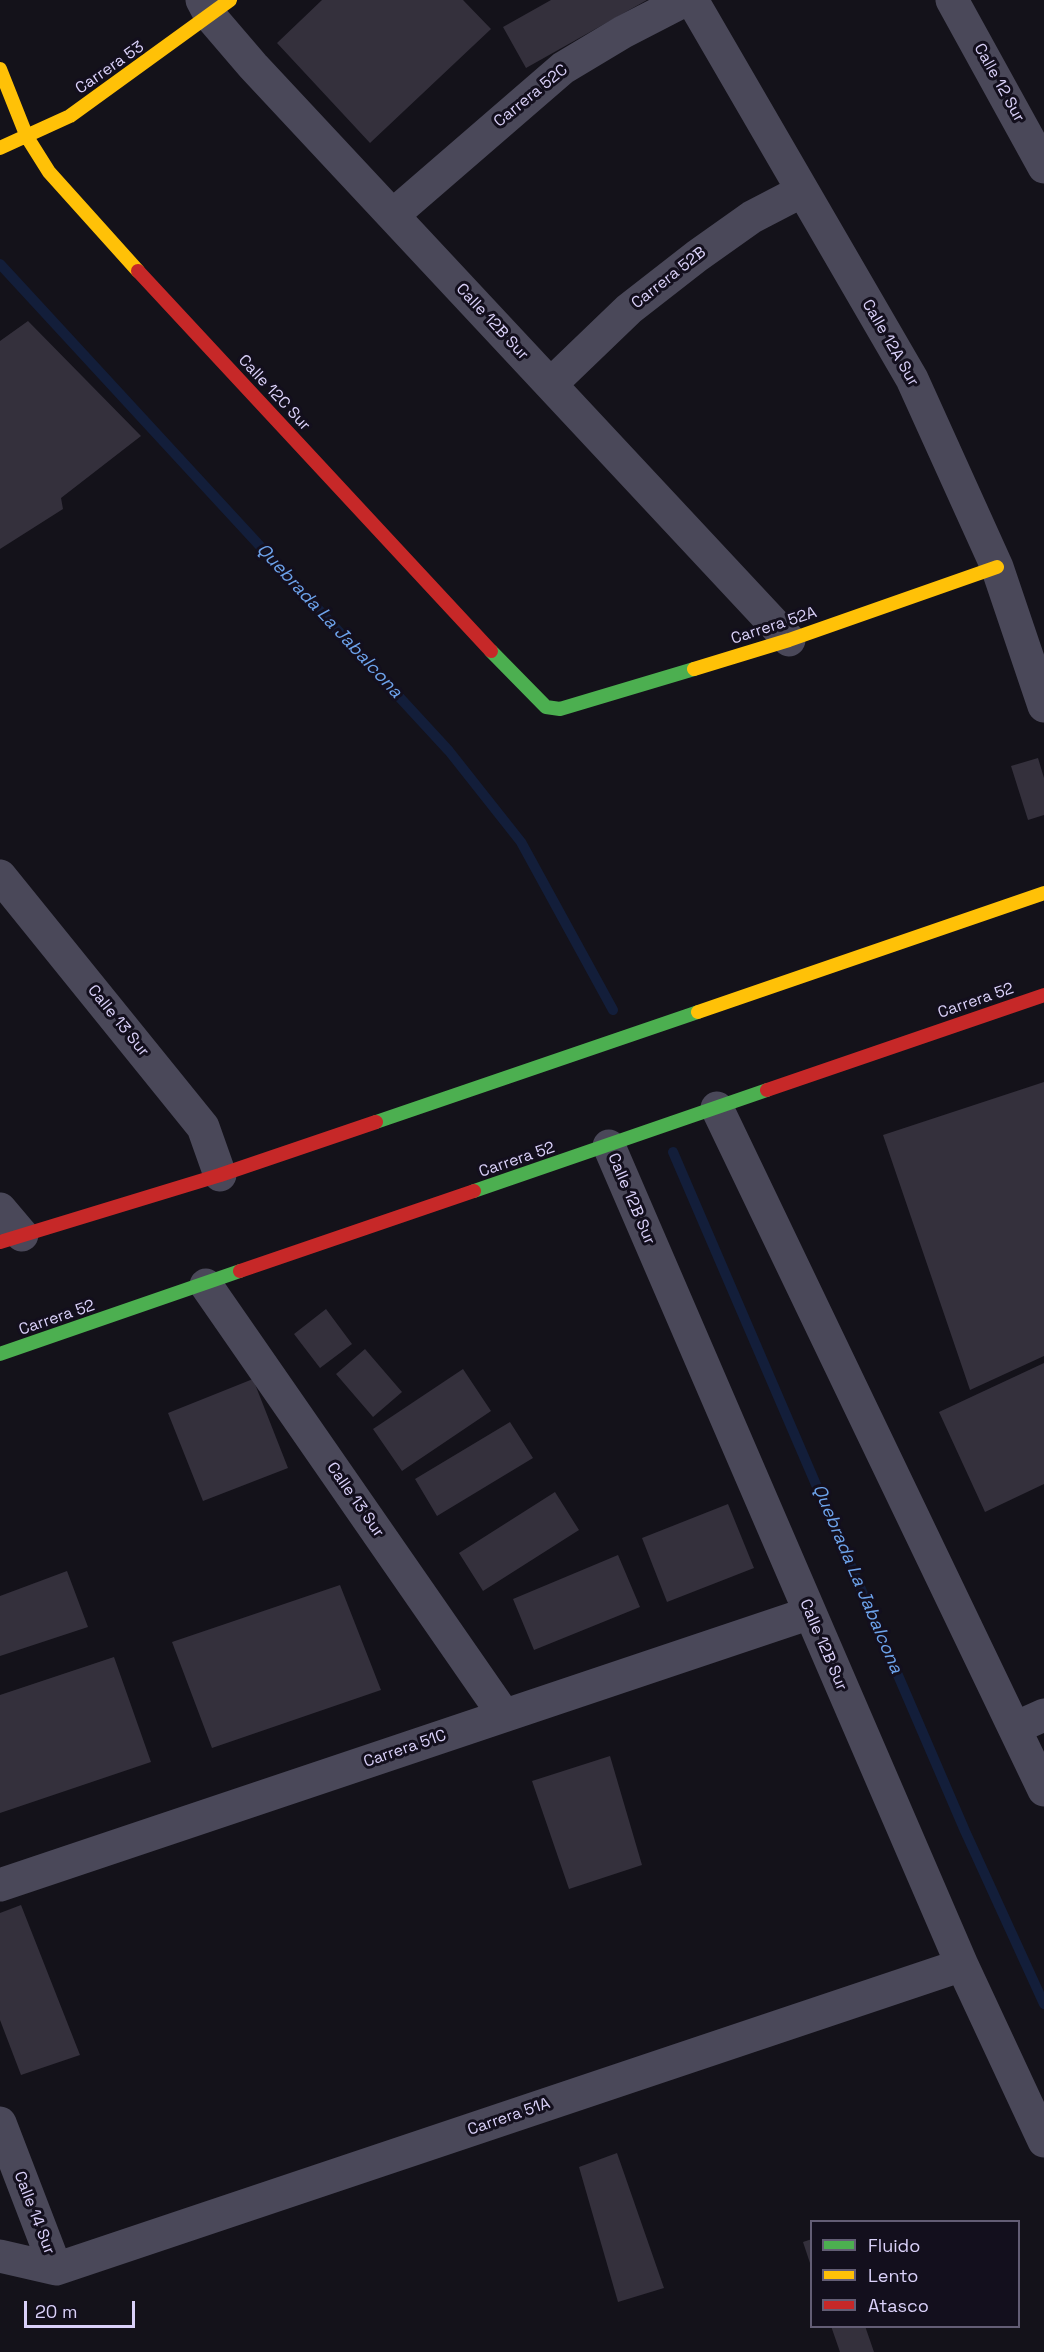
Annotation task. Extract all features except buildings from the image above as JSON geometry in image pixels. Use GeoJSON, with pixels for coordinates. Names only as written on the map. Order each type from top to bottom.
{"type":"FeatureCollection","features":[{"type":"Feature","properties":{"kind":"main road","name":"Carrera 53"},"geometry":{"type":"LineString","coordinates":[[0,148],[70,116],[214,6]]}},
{"type":"Feature","properties":{"kind":"main road","name":"Calle 12C Sur"},"geometry":{"type":"LineString","coordinates":[[0,69],[27,137],[49,172],[78,207],[528,691],[546,707],[560,709]]}},
{"type":"Feature","properties":{"kind":"main road","name":"Carrera 52A"},"geometry":{"type":"LineString","coordinates":[[560,709],[789,640],[997,567]]}},
{"type":"Feature","properties":{"kind":"main road"},"geometry":{"type":"LineString","coordinates":[[11,1238],[220,1175],[1044,893]]}},
{"type":"Feature","properties":{"kind":"main road","name":"Carrera 52"},"geometry":{"type":"LineString","coordinates":[[0,1354],[1044,995]]}},
{"type":"Feature","properties":{"kind":"street","name":"Carrera 52C"},"geometry":{"type":"LineString","coordinates":[[393,215],[563,68],[622,32],[685,0]]}},
{"type":"Feature","properties":{"kind":"street","name":"Calle 12A Sur"},"geometry":{"type":"LineString","coordinates":[[692,0],[912,379],[997,567],[1044,706]]}},
{"type":"Feature","properties":{"kind":"street","name":"Calle 12 Sur"},"geometry":{"type":"LineString","coordinates":[[952,0],[1033,118],[1044,167]]}},
{"type":"Feature","properties":{"kind":"street","name":"Calle 12B Sur"},"geometry":{"type":"LineString","coordinates":[[214,6],[393,215],[789,640]]}},
{"type":"Feature","properties":{"kind":"street","name":"Carrera 52B"},"geometry":{"type":"LineString","coordinates":[[551,384],[629,309],[697,256],[752,217],[802,191]]}},
{"type":"Feature","properties":{"kind":"street","name":"Calle 13 Sur"},"geometry":{"type":"LineString","coordinates":[[0,876],[203,1127],[220,1175]]}},
{"type":"Feature","properties":{"kind":"street"},"geometry":{"type":"LineString","coordinates":[[717,1108],[1044,1790]]}},
{"type":"Feature","properties":{"kind":"street","name":"Calle 12B Sur"},"geometry":{"type":"LineString","coordinates":[[609,1146],[962,1965],[1044,2141]]}},
{"type":"Feature","properties":{"kind":"street"},"geometry":{"type":"LineString","coordinates":[[0,1209],[11,1238]]}},
{"type":"Feature","properties":{"kind":"street","name":"Calle 13 Sur"},"geometry":{"type":"LineString","coordinates":[[206,1285],[504,1715]]}},
{"type":"Feature","properties":{"kind":"street","name":"Carrera 51C"},"geometry":{"type":"LineString","coordinates":[[0,1885],[810,1613]]}},
{"type":"Feature","properties":{"kind":"street"},"geometry":{"type":"LineString","coordinates":[[1015,1728],[1044,1715]]}},
{"type":"Feature","properties":{"kind":"street","name":"Carrera 51A"},"geometry":{"type":"LineString","coordinates":[[56,2269],[962,1965]]}},
{"type":"Feature","properties":{"kind":"street","name":"Calle 14 Sur"},"geometry":{"type":"LineString","coordinates":[[0,2123],[56,2269]]}},
{"type":"Feature","properties":{"kind":"street"},"geometry":{"type":"LineString","coordinates":[[0,2256],[56,2269]]}},
{"type":"Feature","properties":{"kind":"waterway","name":"Quebrada La Jabalcona"},"geometry":{"type":"LineString","coordinates":[[0,264],[449,751],[521,842],[613,1010]]}},
{"type":"Feature","properties":{"kind":"waterway","name":"Quebrada La Jabalcona"},"geometry":{"type":"LineString","coordinates":[[673,1152],[965,1831],[1044,2004]]}},
{"type":"Feature","properties":{"kind":"traffic: fast"},"geometry":{"type":"LineString","coordinates":[[491,651],[546,707],[560,709],[694,669]]}},
{"type":"Feature","properties":{"kind":"traffic: fast"},"geometry":{"type":"LineString","coordinates":[[376,1122],[698,1012]]}},
{"type":"Feature","properties":{"kind":"traffic: fast"},"geometry":{"type":"LineString","coordinates":[[474,1191],[767,1090]]}},
{"type":"Feature","properties":{"kind":"traffic: fast"},"geometry":{"type":"LineString","coordinates":[[0,1354],[240,1271]]}},
{"type":"Feature","properties":{"kind":"traffic: slow"},"geometry":{"type":"LineString","coordinates":[[0,148],[70,116],[230,0]]}},
{"type":"Feature","properties":{"kind":"traffic: slow"},"geometry":{"type":"LineString","coordinates":[[0,69],[27,137],[49,172],[138,271]]}},
{"type":"Feature","properties":{"kind":"traffic: slow"},"geometry":{"type":"LineString","coordinates":[[694,669],[789,640],[997,567]]}},
{"type":"Feature","properties":{"kind":"traffic: slow"},"geometry":{"type":"LineString","coordinates":[[698,1012],[1044,893]]}},
{"type":"Feature","properties":{"kind":"traffic: jam"},"geometry":{"type":"LineString","coordinates":[[138,271],[491,651]]}},
{"type":"Feature","properties":{"kind":"traffic: jam"},"geometry":{"type":"LineString","coordinates":[[767,1090],[1044,995]]}},
{"type":"Feature","properties":{"kind":"traffic: jam"},"geometry":{"type":"LineString","coordinates":[[0,1242],[220,1175],[376,1122]]}},
{"type":"Feature","properties":{"kind":"traffic: jam"},"geometry":{"type":"LineString","coordinates":[[240,1271],[474,1191]]}}]}
